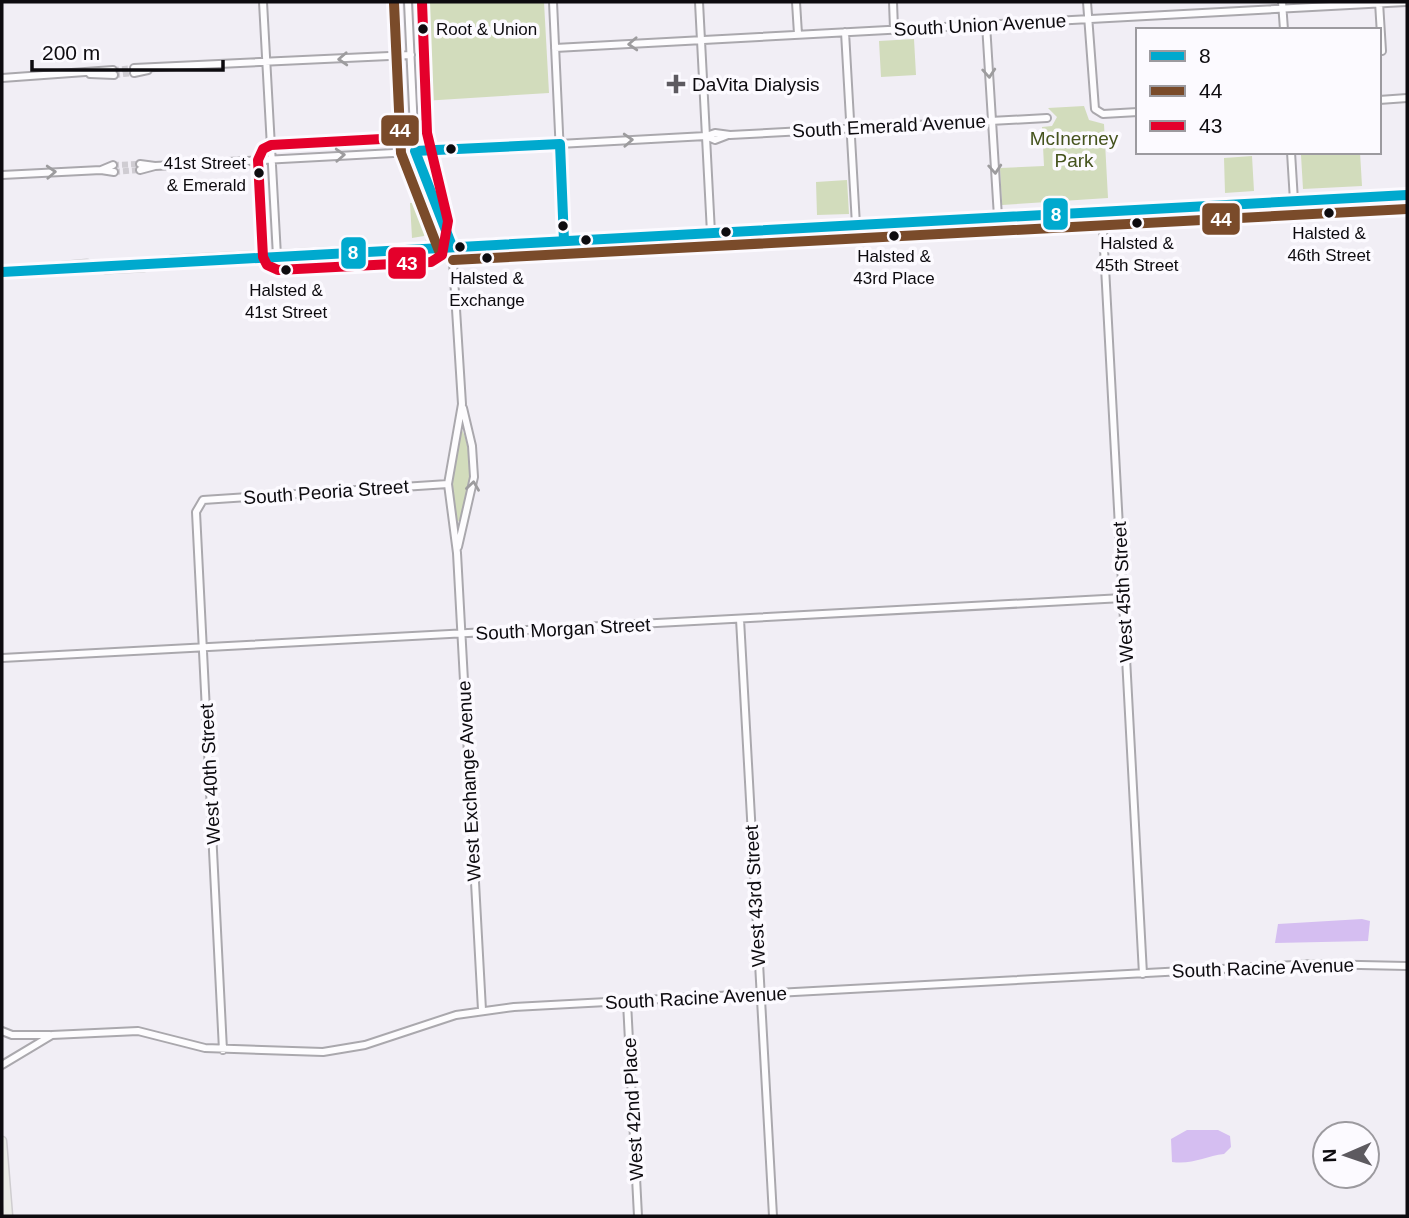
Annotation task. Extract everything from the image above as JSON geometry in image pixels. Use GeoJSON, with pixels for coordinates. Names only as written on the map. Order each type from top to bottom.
{"type":"FeatureCollection","features":[{"type":"Feature","properties":{"kind":"main road"},"geometry":{"type":"LineString","coordinates":[[172,262],[1407,195]]}},
{"type":"Feature","properties":{"kind":"main road"},"geometry":{"type":"LineString","coordinates":[[430,248],[434,225],[431,197]]}},
{"type":"Feature","properties":{"kind":"main road"},"geometry":{"type":"LineString","coordinates":[[106,266],[143,264]]}},
{"type":"Feature","properties":{"kind":"main road"},"geometry":{"type":"LineString","coordinates":[[2,272],[86,267]]}},
{"type":"Feature","properties":{"kind":"main road"},"geometry":{"type":"LineString","coordinates":[[2,1141],[8,1216]]}},
{"type":"Feature","properties":{"kind":"street"},"geometry":{"type":"LineString","coordinates":[[263,2],[277,256]]}},
{"type":"Feature","properties":{"kind":"street","name":"West Exchange Avenue"},"geometry":{"type":"LineString","coordinates":[[408,2],[415,151],[452,246],[462,404],[472,446],[474,477],[457,553]]}},
{"type":"Feature","properties":{"kind":"street"},"geometry":{"type":"LineString","coordinates":[[553,2],[564,241]]}},
{"type":"Feature","properties":{"kind":"street"},"geometry":{"type":"LineString","coordinates":[[699,2],[711,233]]}},
{"type":"Feature","properties":{"kind":"street"},"geometry":{"type":"LineString","coordinates":[[796,2],[798,34]]}},
{"type":"Feature","properties":{"kind":"street"},"geometry":{"type":"LineString","coordinates":[[893,2],[894,29]]}},
{"type":"Feature","properties":{"kind":"street"},"geometry":{"type":"LineString","coordinates":[[1087,2],[1094,103],[1099,112],[1136,113]]}},
{"type":"Feature","properties":{"kind":"street"},"geometry":{"type":"LineString","coordinates":[[1379,2],[1381,28]]}},
{"type":"Feature","properties":{"kind":"street","name":"South Union Avenue"},"geometry":{"type":"LineString","coordinates":[[555,48],[1088,19],[1282,5],[1406,2]]}},
{"type":"Feature","properties":{"kind":"street"},"geometry":{"type":"LineString","coordinates":[[1282,5],[1284,28]]}},
{"type":"Feature","properties":{"kind":"street"},"geometry":{"type":"LineString","coordinates":[[986,24],[998,217]]}},
{"type":"Feature","properties":{"kind":"street"},"geometry":{"type":"LineString","coordinates":[[845,32],[856,225]]}},
{"type":"Feature","properties":{"kind":"street"},"geometry":{"type":"LineString","coordinates":[[1381,35],[1382,51]]}},
{"type":"Feature","properties":{"kind":"street"},"geometry":{"type":"LineString","coordinates":[[134,71],[411,55]]}},
{"type":"Feature","properties":{"kind":"street"},"geometry":{"type":"LineString","coordinates":[[2,78],[114,72]]}},
{"type":"Feature","properties":{"kind":"street"},"geometry":{"type":"LineString","coordinates":[[1381,100],[1407,98]]}},
{"type":"Feature","properties":{"kind":"street","name":"South Emerald Avenue"},"geometry":{"type":"LineString","coordinates":[[140,167],[706,136],[715,140],[730,135],[1047,118]]}},
{"type":"Feature","properties":{"kind":"street"},"geometry":{"type":"LineString","coordinates":[[1291,154],[1294,201]]}},
{"type":"Feature","properties":{"kind":"street"},"geometry":{"type":"LineString","coordinates":[[2,175],[114,169]]}},
{"type":"Feature","properties":{"kind":"street","name":"West 45th Street"},"geometry":{"type":"LineString","coordinates":[[1102,211],[1143,974]]}},
{"type":"Feature","properties":{"kind":"street","name":"West Exchange Avenue"},"geometry":{"type":"LineString","coordinates":[[462,404],[449,484],[457,553],[482,1010]]}},
{"type":"Feature","properties":{"kind":"street","name":"South Peoria Street"},"geometry":{"type":"LineString","coordinates":[[203,500],[449,484]]}},
{"type":"Feature","properties":{"kind":"street","name":"West 40th Street"},"geometry":{"type":"LineString","coordinates":[[203,500],[196,512],[223,1050]]}},
{"type":"Feature","properties":{"kind":"street","name":"South Morgan Street"},"geometry":{"type":"LineString","coordinates":[[2,658],[1123,598]]}},
{"type":"Feature","properties":{"kind":"street","name":"West 43rd Street"},"geometry":{"type":"LineString","coordinates":[[740,618],[773,1216]]}},
{"type":"Feature","properties":{"kind":"street","name":"South Racine Avenue"},"geometry":{"type":"LineString","coordinates":[[2,1065],[52,1035],[138,1031],[191,1046],[223,1050],[345,1049],[482,1010],[1314,964],[1407,966]]}},
{"type":"Feature","properties":{"kind":"street","name":"West 42nd Place"},"geometry":{"type":"LineString","coordinates":[[627,1002],[638,1216]]}},
{"type":"Feature","properties":{"kind":"street"},"geometry":{"type":"LineString","coordinates":[[2,1031],[12,1035],[52,1035]]}},
{"type":"Feature","properties":{"kind":"green space"},"geometry":{"type":"Polygon","coordinates":[[[417,2],[544,2],[549,93],[423,101],[417,2]]]}},
{"type":"Feature","properties":{"kind":"green space"},"geometry":{"type":"Polygon","coordinates":[[[914,39],[916,75],[881,77],[879,41],[914,39]]]}},
{"type":"Feature","properties":{"kind":"green space","name":"McInerney Park"},"geometry":{"type":"Polygon","coordinates":[[[1084,106],[1089,120],[1104,124],[1108,198],[1002,205],[1000,168],[1044,166],[1042,127],[1052,126],[1057,117],[1048,108],[1084,106]]]}},
{"type":"Feature","properties":{"kind":"green space"},"geometry":{"type":"Polygon","coordinates":[[[1360,154],[1362,186],[1303,189],[1301,155],[1360,154]]]}},
{"type":"Feature","properties":{"kind":"green space"},"geometry":{"type":"Polygon","coordinates":[[[1252,156],[1254,191],[1225,193],[1224,158],[1252,156]]]}},
{"type":"Feature","properties":{"kind":"green space"},"geometry":{"type":"Polygon","coordinates":[[[847,180],[849,214],[817,215],[816,182],[847,180]]]}},
{"type":"Feature","properties":{"kind":"green space"},"geometry":{"type":"Polygon","coordinates":[[[421,202],[428,231],[424,236],[412,238],[410,203],[421,202]]]}},
{"type":"Feature","properties":{"kind":"green space"},"geometry":{"type":"Polygon","coordinates":[[[462,430],[468,451],[470,478],[466,505],[456,524],[452,476],[462,430]]]}},
{"type":"Feature","properties":{"kind":"shaded area"},"geometry":{"type":"Polygon","coordinates":[[[1362,919],[1370,921],[1368,941],[1275,943],[1278,924],[1362,919]]]}},
{"type":"Feature","properties":{"kind":"shaded area"},"geometry":{"type":"Polygon","coordinates":[[[1187,1130],[1218,1130],[1230,1136],[1231,1147],[1224,1154],[1172,1162],[1171,1139],[1187,1130]]]}},
{"type":"Feature","properties":{"kind":"tunnel"},"geometry":{"type":"LineString","coordinates":[[113,70],[134,68]]}},
{"type":"Feature","properties":{"kind":"tunnel"},"geometry":{"type":"LineString","coordinates":[[114,75],[134,73]]}},
{"type":"Feature","properties":{"kind":"tunnel"},"geometry":{"type":"LineString","coordinates":[[113,165],[140,164]]}},
{"type":"Feature","properties":{"kind":"tunnel"},"geometry":{"type":"LineString","coordinates":[[114,172],[140,170]]}},
{"type":"Feature","properties":{"kind":"tunnel"},"geometry":{"type":"LineString","coordinates":[[144,267],[174,265]]}},
{"type":"Feature","properties":{"kind":"tunnel"},"geometry":{"type":"LineString","coordinates":[[85,270],[105,269]]}},
{"type":"Feature","properties":{"kind":"transit line","name":"43"},"geometry":{"type":"LineString","coordinates":[[400,138],[271,145],[263,149],[258,160],[263,257],[267,265],[278,270],[431,262],[442,255],[448,221],[427,133],[422,2]]}},
{"type":"Feature","properties":{"kind":"transit line","name":"44"},"geometry":{"type":"LineString","coordinates":[[394,3],[401,153],[439,251]]}},
{"type":"Feature","properties":{"kind":"transit line","name":"8"},"geometry":{"type":"LineString","coordinates":[[560,144],[564,241]]}},
{"type":"Feature","properties":{"kind":"transit line","name":"8"},"geometry":{"type":"LineString","coordinates":[[415,151],[560,144]]}},
{"type":"Feature","properties":{"kind":"transit line","name":"8"},"geometry":{"type":"LineString","coordinates":[[415,151],[452,246]]}},
{"type":"Feature","properties":{"kind":"transit line","name":"8"},"geometry":{"type":"LineString","coordinates":[[2,272],[1407,195]]}},
{"type":"Feature","properties":{"kind":"transit line","name":"44"},"geometry":{"type":"LineString","coordinates":[[453,260],[1407,209]]}},
{"type":"Feature","properties":{"kind":"place","name":"Root & Union"},"geometry":{"type":"Point","coordinates":[423,29]}},
{"type":"Feature","properties":{"kind":"place","name":"DaVita Dialysis"},"geometry":{"type":"Point","coordinates":[676,84]}},
{"type":"Feature","properties":{"kind":"place","name":"41st Street & Emerald"},"geometry":{"type":"Point","coordinates":[259,173]}},
{"type":"Feature","properties":{"kind":"place","name":"Halsted & 46th Street"},"geometry":{"type":"Point","coordinates":[1329,213]}},
{"type":"Feature","properties":{"kind":"place","name":"Halsted & 45th Street"},"geometry":{"type":"Point","coordinates":[1137,223]}},
{"type":"Feature","properties":{"kind":"place","name":"Halsted & 43rd Place"},"geometry":{"type":"Point","coordinates":[894,236]}},
{"type":"Feature","properties":{"kind":"place","name":"Halsted & Exchange"},"geometry":{"type":"Point","coordinates":[487,258]}},
{"type":"Feature","properties":{"kind":"place","name":"Halsted & 41st Street"},"geometry":{"type":"Point","coordinates":[286,270]}}]}
